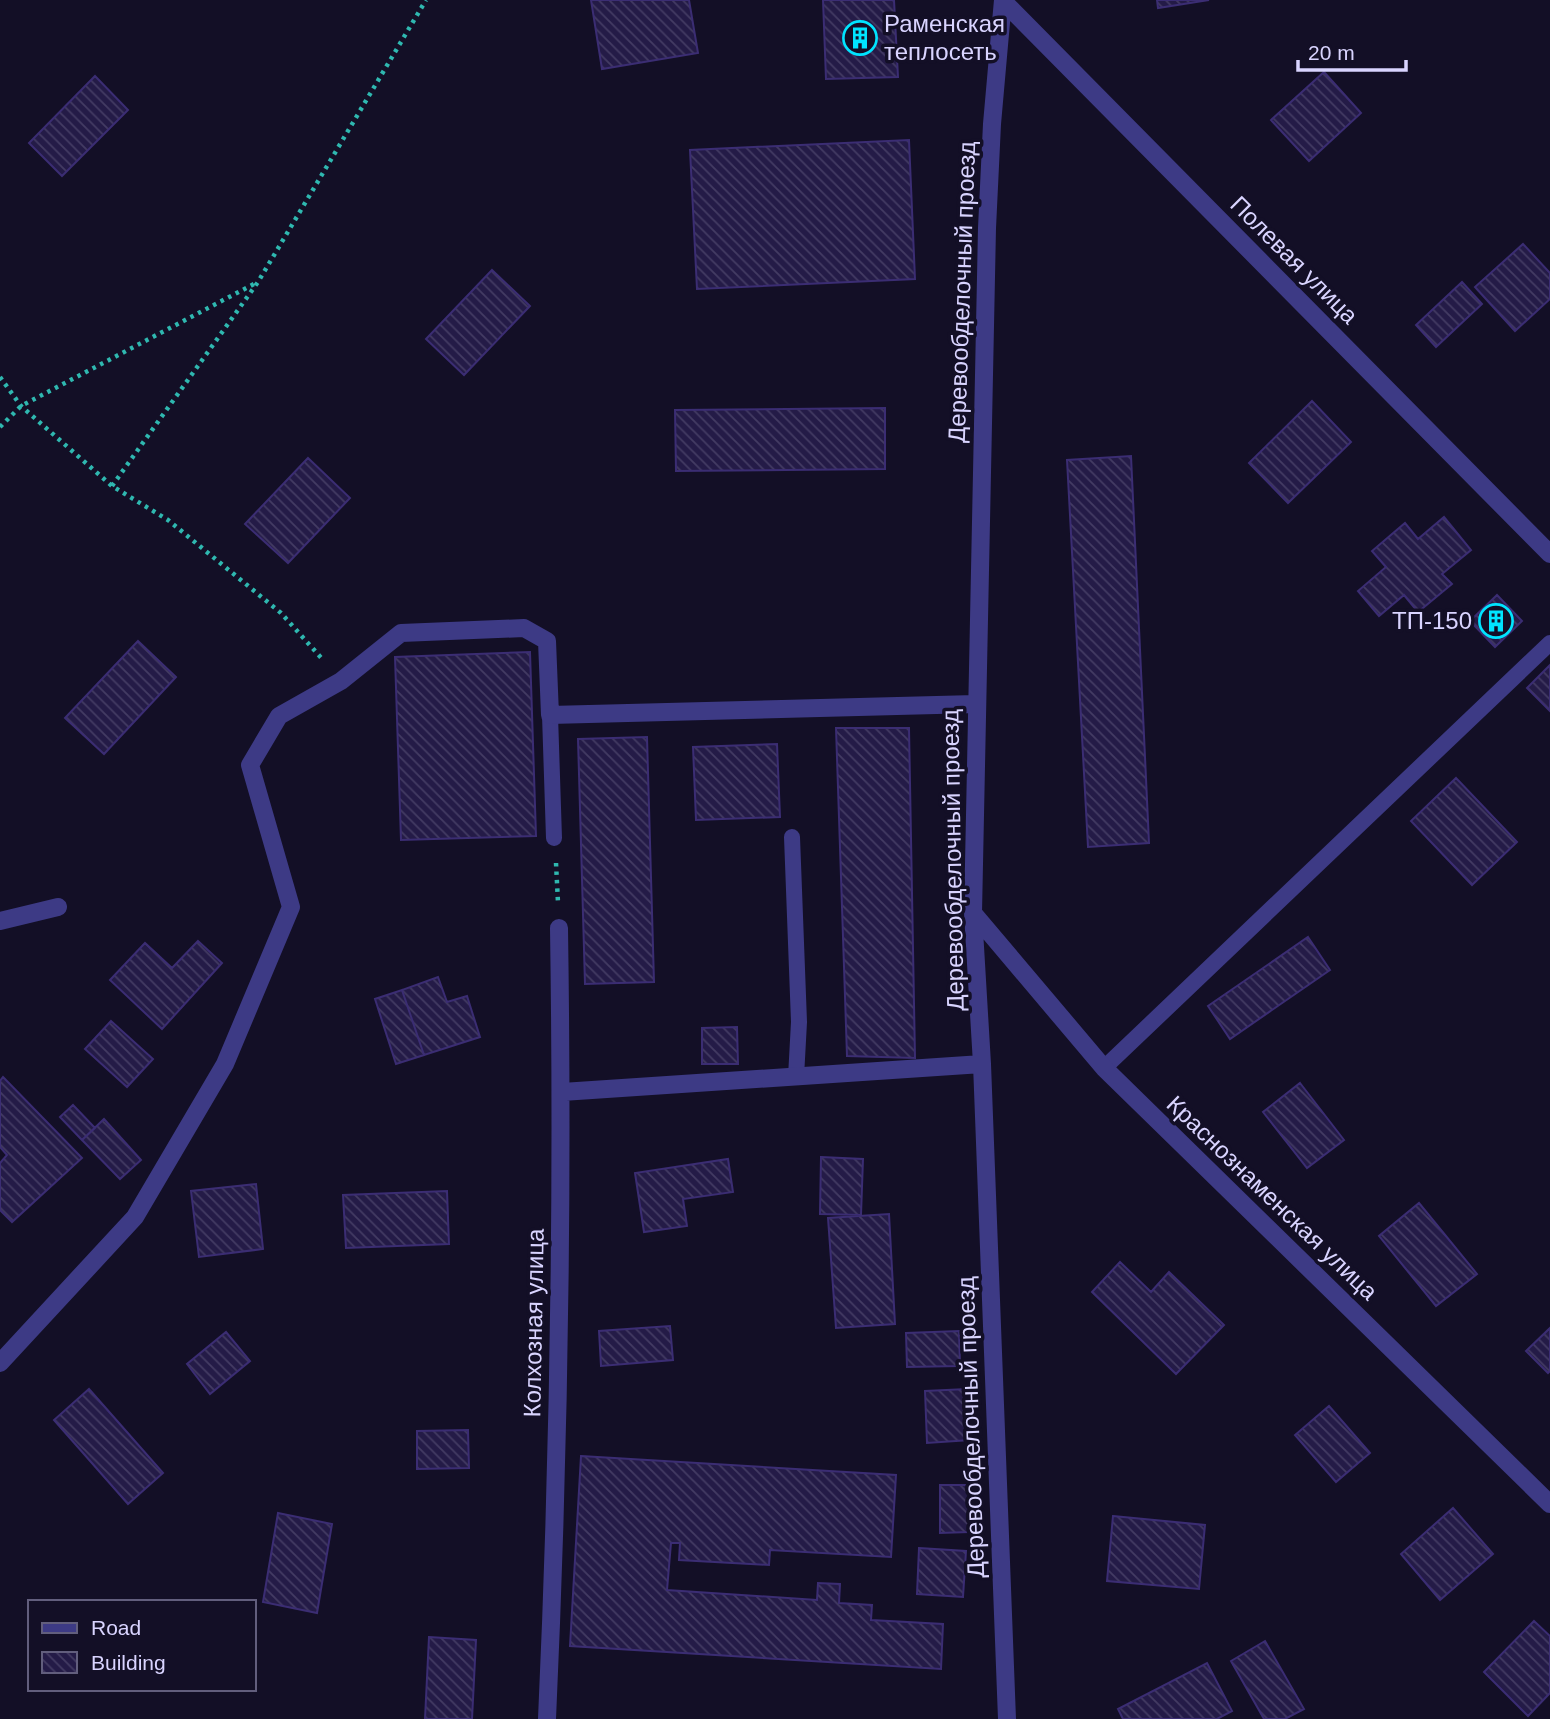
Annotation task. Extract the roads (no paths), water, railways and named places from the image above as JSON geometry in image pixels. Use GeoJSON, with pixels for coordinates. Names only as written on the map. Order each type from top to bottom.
{"type":"FeatureCollection","features":[{"type":"Feature","properties":{"kind":"street","name":"Полевая улица"},"geometry":{"type":"LineString","coordinates":[[1003,0],[1550,554]]}},
{"type":"Feature","properties":{"kind":"street","name":"Деревообделочный проезд"},"geometry":{"type":"LineString","coordinates":[[1003,0],[987,228],[975,704],[973,913],[982,1064],[1007,1719]]}},
{"type":"Feature","properties":{"kind":"street"},"geometry":{"type":"LineString","coordinates":[[0,1363],[135,1217],[225,1064],[291,907],[250,765],[279,716],[341,681],[401,632],[524,628],[547,641],[550,715],[975,704]]}},
{"type":"Feature","properties":{"kind":"street"},"geometry":{"type":"LineString","coordinates":[[0,921],[58,907]]}},
{"type":"Feature","properties":{"kind":"street","name":"Краснознаменская улица"},"geometry":{"type":"LineString","coordinates":[[973,913],[1104,1068],[1550,1504]]}},
{"type":"Feature","properties":{"kind":"street","name":"Колхозная улица"},"geometry":{"type":"LineString","coordinates":[[547,1719],[555,1528],[562,1092],[559,928]]}},
{"type":"Feature","properties":{"kind":"street"},"geometry":{"type":"LineString","coordinates":[[562,1092],[982,1064]]}},
{"type":"Feature","properties":{"kind":"lane"},"geometry":{"type":"LineString","coordinates":[[1104,1068],[1550,643]]}},
{"type":"Feature","properties":{"kind":"lane"},"geometry":{"type":"LineString","coordinates":[[550,715],[554,838]]}},
{"type":"Feature","properties":{"kind":"lane"},"geometry":{"type":"LineString","coordinates":[[792,837],[799,1021],[796,1077]]}},
{"type":"Feature","properties":{"kind":"place","name":"Раменская теплосеть"},"geometry":{"type":"Point","coordinates":[860,38]}},
{"type":"Feature","properties":{"kind":"place","name":"ТП-150"},"geometry":{"type":"Point","coordinates":[1496,621]}}]}
